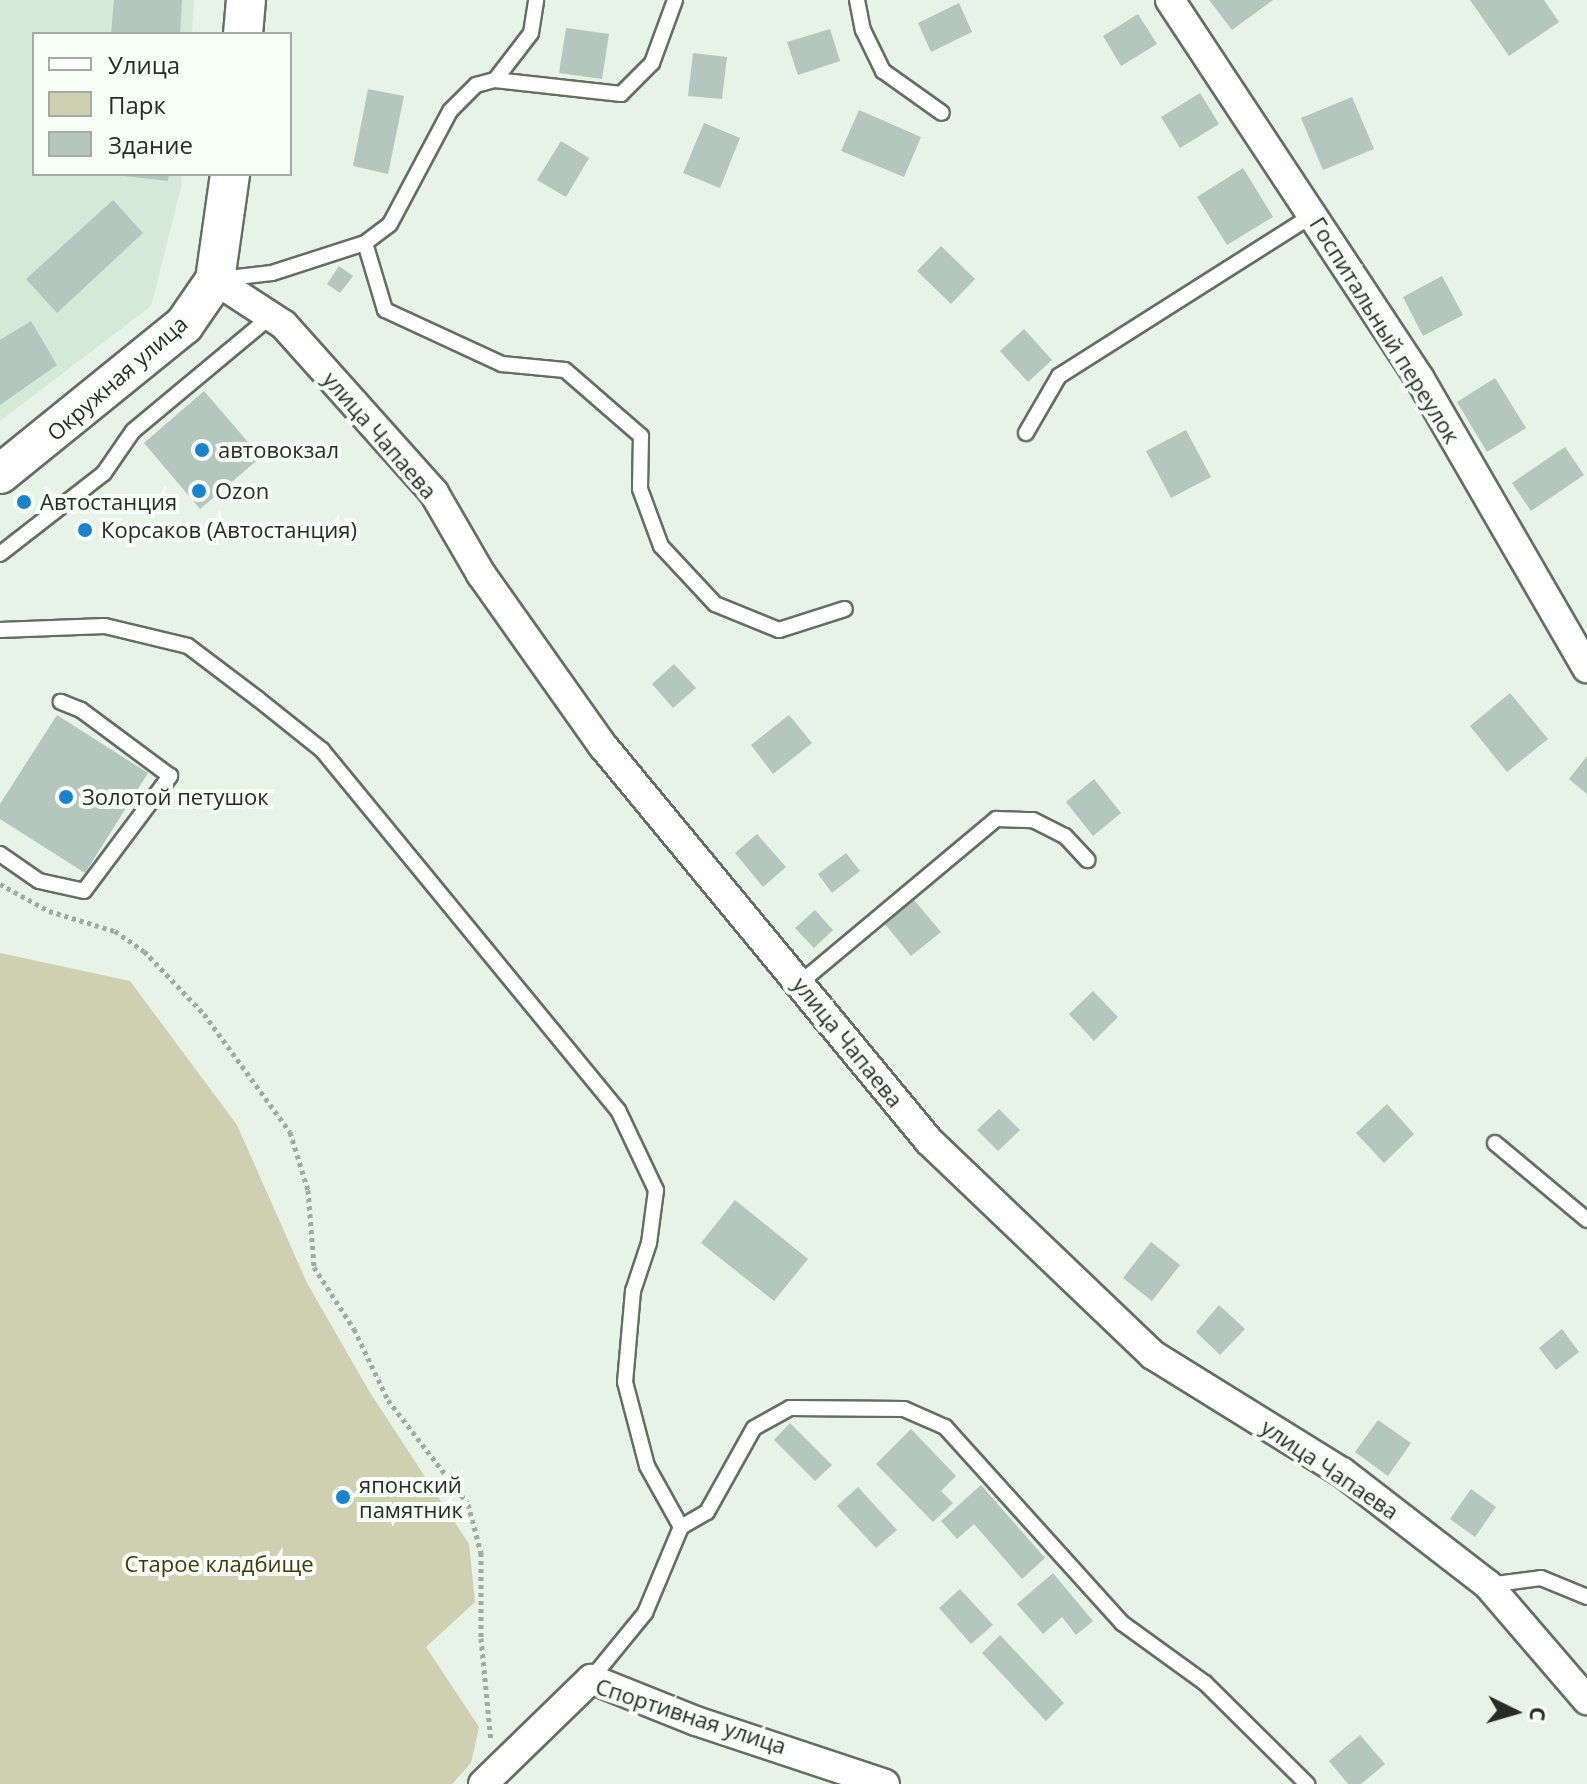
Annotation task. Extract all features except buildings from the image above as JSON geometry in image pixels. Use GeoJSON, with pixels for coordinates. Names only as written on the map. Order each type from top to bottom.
{"type":"FeatureCollection","features":[{"type":"Feature","properties":{"kind":"main road"},"geometry":{"type":"LineString","coordinates":[[243,32],[246,0]]}},
{"type":"Feature","properties":{"kind":"main road","name":"Окружная улица"},"geometry":{"type":"LineString","coordinates":[[0,474],[184,325],[215,280],[230,176]]}},
{"type":"Feature","properties":{"kind":"street","name":"Госпитальный переулок"},"geometry":{"type":"LineString","coordinates":[[1170,0],[1420,379],[1587,668]]}},
{"type":"Feature","properties":{"kind":"street","name":"улица Чапаева"},"geometry":{"type":"LineString","coordinates":[[215,280],[271,316],[434,493],[481,574],[603,746],[929,1141],[1153,1355],[1342,1472],[1488,1585],[1585,1695]]}},
{"type":"Feature","properties":{"kind":"street","name":"Спортивная улица"},"geometry":{"type":"LineString","coordinates":[[490,1778],[591,1679],[696,1721],[885,1784]]}},
{"type":"Feature","properties":{"kind":"lane"},"geometry":{"type":"LineString","coordinates":[[495,80],[531,33],[536,0]]}},
{"type":"Feature","properties":{"kind":"lane"},"geometry":{"type":"LineString","coordinates":[[215,280],[272,273],[365,243],[390,224],[450,111],[476,85],[495,80],[621,94],[652,63],[675,0]]}},
{"type":"Feature","properties":{"kind":"lane"},"geometry":{"type":"LineString","coordinates":[[857,0],[863,30],[883,71],[942,113]]}},
{"type":"Feature","properties":{"kind":"lane"},"geometry":{"type":"LineString","coordinates":[[1026,433],[1059,376],[1313,215]]}},
{"type":"Feature","properties":{"kind":"lane"},"geometry":{"type":"LineString","coordinates":[[365,243],[385,310],[502,364],[565,370],[641,436],[640,489],[661,546],[715,604],[779,630],[845,609]]}},
{"type":"Feature","properties":{"kind":"lane"},"geometry":{"type":"LineString","coordinates":[[0,554],[104,473],[133,431],[271,316]]}},
{"type":"Feature","properties":{"kind":"lane"},"geometry":{"type":"LineString","coordinates":[[0,630],[105,626],[188,646],[258,699],[322,750],[618,1110],[656,1190],[649,1243],[633,1291],[625,1382],[647,1466],[681,1527]]}},
{"type":"Feature","properties":{"kind":"lane"},"geometry":{"type":"LineString","coordinates":[[0,854],[39,881],[84,891],[170,776],[81,710],[61,702]]}},
{"type":"Feature","properties":{"kind":"lane"},"geometry":{"type":"LineString","coordinates":[[800,983],[996,819],[1033,820],[1065,836],[1087,860]]}},
{"type":"Feature","properties":{"kind":"lane"},"geometry":{"type":"LineString","coordinates":[[1495,1143],[1587,1220]]}},
{"type":"Feature","properties":{"kind":"lane"},"geometry":{"type":"LineString","coordinates":[[591,1679],[645,1613],[681,1527],[707,1512],[754,1428],[790,1408],[904,1409],[945,1427],[1122,1623],[1205,1683],[1307,1784]]}},
{"type":"Feature","properties":{"kind":"lane"},"geometry":{"type":"LineString","coordinates":[[1488,1585],[1541,1578],[1587,1597]]}},
{"type":"Feature","properties":{"kind":"path"},"geometry":{"type":"LineString","coordinates":[[0,884],[49,911],[115,931],[144,951],[204,1014],[290,1132],[308,1190],[314,1267],[354,1329],[388,1400],[468,1504],[481,1553],[484,1697],[490,1778]]}},
{"type":"Feature","properties":{"kind":"shaded area"},"geometry":{"type":"Polygon","coordinates":[[[0,0],[194,0],[192,32],[32,32],[32,176],[182,176],[181,187],[151,306],[0,421],[0,0]]]}},
{"type":"Feature","properties":{"kind":"green space","name":"Старое кладбище"},"geometry":{"type":"Polygon","coordinates":[[[0,953],[130,981],[237,1125],[307,1283],[369,1391],[469,1544],[475,1602],[426,1647],[479,1727],[471,1763],[452,1784],[0,1784],[0,953]]]}},
{"type":"Feature","properties":{"kind":"place","name":"автовокзал"},"geometry":{"type":"Point","coordinates":[202,450]}},
{"type":"Feature","properties":{"kind":"place","name":"Ozon"},"geometry":{"type":"Point","coordinates":[199,491]}},
{"type":"Feature","properties":{"kind":"place","name":"Автостанция"},"geometry":{"type":"Point","coordinates":[24,502]}},
{"type":"Feature","properties":{"kind":"place","name":"Корсаков (Автостанция)"},"geometry":{"type":"Point","coordinates":[85,530]}},
{"type":"Feature","properties":{"kind":"place","name":"Золотой петушок"},"geometry":{"type":"Point","coordinates":[66,797]}},
{"type":"Feature","properties":{"kind":"place","name":"японский памятник"},"geometry":{"type":"Point","coordinates":[343,1497]}}]}
